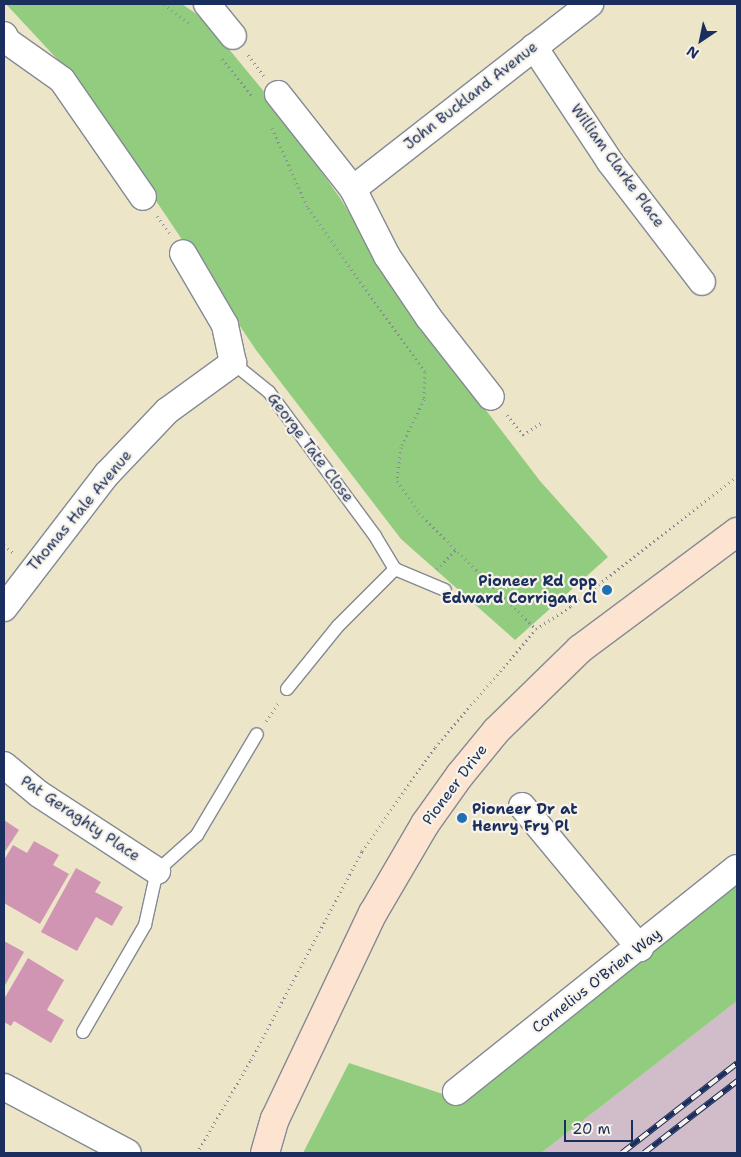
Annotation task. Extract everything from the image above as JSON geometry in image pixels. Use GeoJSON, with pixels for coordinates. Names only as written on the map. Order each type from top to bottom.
{"type":"FeatureCollection","features":[{"type":"Feature","properties":{"kind":"main road","name":"Pioneer Drive"},"geometry":{"type":"LineString","coordinates":[[265,1153],[275,1119],[395,872],[460,775],[497,730],[580,649],[737,532]]}},
{"type":"Feature","properties":{"kind":"main road","name":"Pioneer Drive"},"geometry":{"type":"LineString","coordinates":[[248,1153],[275,1119]]}},
{"type":"Feature","properties":{"kind":"street"},"geometry":{"type":"LineString","coordinates":[[207,4],[224,44]]}},
{"type":"Feature","properties":{"kind":"street","name":"John Buckland Avenue"},"geometry":{"type":"LineString","coordinates":[[353,189],[590,4]]}},
{"type":"Feature","properties":{"kind":"street"},"geometry":{"type":"LineString","coordinates":[[5,39],[62,80],[143,197]]}},
{"type":"Feature","properties":{"kind":"street","name":"William Clarke Place"},"geometry":{"type":"LineString","coordinates":[[534,47],[610,162],[702,282]]}},
{"type":"Feature","properties":{"kind":"street"},"geometry":{"type":"LineString","coordinates":[[266,97],[353,189],[387,256],[429,318],[491,397]]}},
{"type":"Feature","properties":{"kind":"street"},"geometry":{"type":"LineString","coordinates":[[183,253],[225,325],[233,363]]}},
{"type":"Feature","properties":{"kind":"street","name":"Thomas Hale Avenue"},"geometry":{"type":"LineString","coordinates":[[4,608],[107,474],[168,411],[233,363]]}},
{"type":"Feature","properties":{"kind":"street","name":"Pat Geraghty Place"},"geometry":{"type":"LineString","coordinates":[[4,765],[39,794],[158,871]]}},
{"type":"Feature","properties":{"kind":"street"},"geometry":{"type":"LineString","coordinates":[[522,806],[640,948]]}},
{"type":"Feature","properties":{"kind":"street","name":"Cornelius O'Brien Way"},"geometry":{"type":"LineString","coordinates":[[456,1092],[640,948],[737,868]]}},
{"type":"Feature","properties":{"kind":"street"},"geometry":{"type":"LineString","coordinates":[[4,1087],[128,1153]]}},
{"type":"Feature","properties":{"kind":"lane","name":"George Tate Close"},"geometry":{"type":"LineString","coordinates":[[233,363],[270,392],[375,536],[395,569]]}},
{"type":"Feature","properties":{"kind":"lane"},"geometry":{"type":"LineString","coordinates":[[287,689],[338,626],[395,569],[446,590]]}},
{"type":"Feature","properties":{"kind":"lane"},"geometry":{"type":"LineString","coordinates":[[83,1032],[145,926],[158,871],[197,835],[257,734]]}},
{"type":"Feature","properties":{"kind":"path"},"geometry":{"type":"LineString","coordinates":[[164,4],[192,25]]}},
{"type":"Feature","properties":{"kind":"path"},"geometry":{"type":"LineString","coordinates":[[224,44],[266,97]]}},
{"type":"Feature","properties":{"kind":"path"},"geometry":{"type":"LineString","coordinates":[[224,44],[266,97]]}},
{"type":"Feature","properties":{"kind":"path"},"geometry":{"type":"LineString","coordinates":[[267,120],[308,208],[425,372],[424,399],[400,447],[398,481],[419,513],[536,629]]}},
{"type":"Feature","properties":{"kind":"path"},"geometry":{"type":"LineString","coordinates":[[143,197],[183,253]]}},
{"type":"Feature","properties":{"kind":"path"},"geometry":{"type":"LineString","coordinates":[[491,397],[524,435],[542,422]]}},
{"type":"Feature","properties":{"kind":"path"},"geometry":{"type":"LineString","coordinates":[[424,581],[456,550]]}},
{"type":"Feature","properties":{"kind":"path"},"geometry":{"type":"LineString","coordinates":[[257,734],[287,689]]}},
{"type":"Feature","properties":{"kind":"shaded area"},"geometry":{"type":"Polygon","coordinates":[[[737,1001],[737,1153],[541,1153],[737,1001]]]}},
{"type":"Feature","properties":{"kind":"green space"},"geometry":{"type":"Polygon","coordinates":[[[6,4],[182,4],[205,20],[270,99],[340,198],[386,273],[482,405],[540,481],[608,557],[515,640],[401,539],[256,350],[71,74],[6,4]]]}},
{"type":"Feature","properties":{"kind":"green space"},"geometry":{"type":"Polygon","coordinates":[[[737,883],[737,1001],[541,1153],[303,1153],[349,1063],[461,1100],[737,883]]]}},
{"type":"Feature","properties":{"kind":"building"},"geometry":{"type":"Polygon","coordinates":[[[4,820],[19,830],[4,853],[4,820]]]}},
{"type":"Feature","properties":{"kind":"building"},"geometry":{"type":"Polygon","coordinates":[[[34,841],[59,855],[53,865],[69,874],[40,924],[4,903],[4,860],[13,845],[27,853],[34,841]]]}},
{"type":"Feature","properties":{"kind":"building"},"geometry":{"type":"Polygon","coordinates":[[[76,868],[101,882],[95,892],[123,907],[112,926],[96,917],[77,951],[41,932],[76,868]]]}},
{"type":"Feature","properties":{"kind":"building"},"geometry":{"type":"Polygon","coordinates":[[[4,941],[24,952],[4,987],[4,941]]]}},
{"type":"Feature","properties":{"kind":"building"},"geometry":{"type":"Polygon","coordinates":[[[28,958],[64,980],[47,1010],[64,1020],[51,1043],[14,1021],[11,1026],[4,1022],[4,999],[28,958]]]}},
{"type":"Feature","properties":{"kind":"railway"},"geometry":{"type":"LineString","coordinates":[[622,1153],[737,1063]]}},
{"type":"Feature","properties":{"kind":"railway"},"geometry":{"type":"LineString","coordinates":[[644,1153],[737,1081]]}},
{"type":"Feature","properties":{"kind":"place","name":"Pioneer Rd opp Edward Corrigan Cl"},"geometry":{"type":"Point","coordinates":[607,590]}},
{"type":"Feature","properties":{"kind":"place","name":"Pioneer Dr at Henry Fry Pl"},"geometry":{"type":"Point","coordinates":[462,818]}}]}
